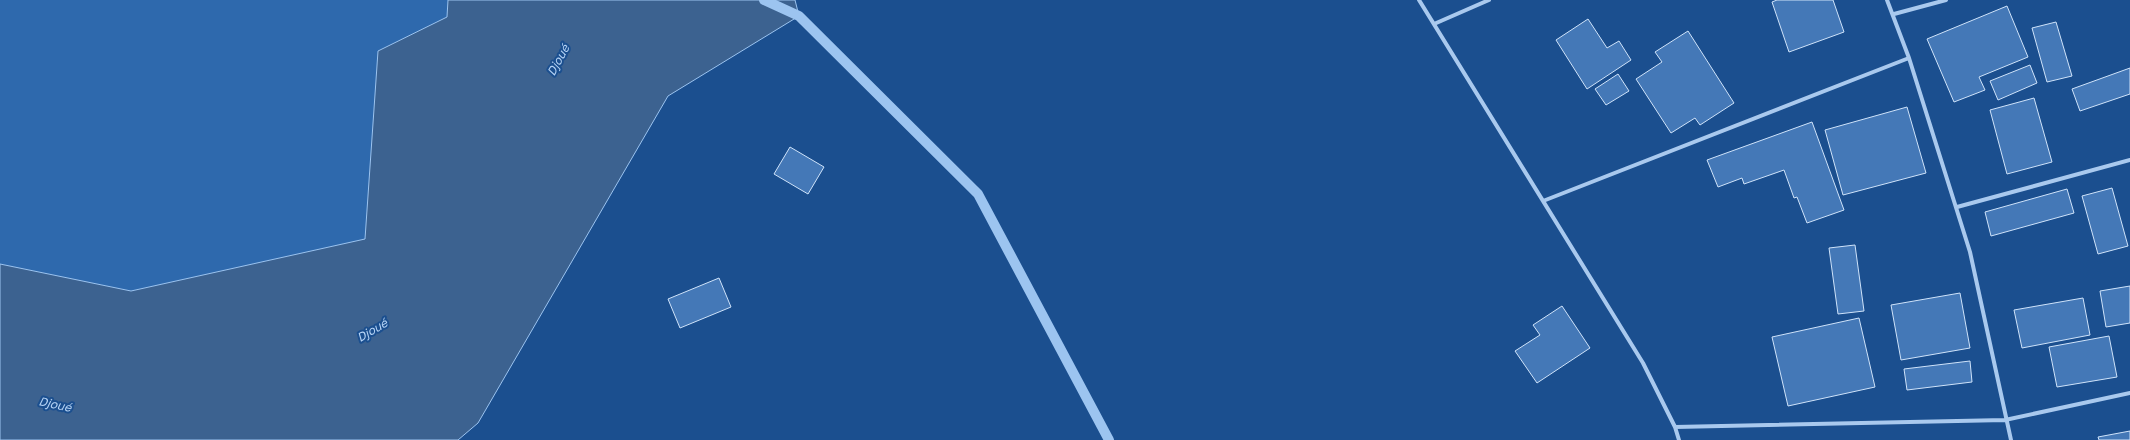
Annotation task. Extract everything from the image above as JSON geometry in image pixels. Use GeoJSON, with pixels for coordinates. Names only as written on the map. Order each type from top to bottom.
{"type":"FeatureCollection","features":[{"type":"Feature","properties":{"kind":"street"},"geometry":{"type":"LineString","coordinates":[[1419,0],[1643,362],[1675,427],[1679,440]]}},
{"type":"Feature","properties":{"kind":"street"},"geometry":{"type":"LineString","coordinates":[[1434,24],[1489,0]]}},
{"type":"Feature","properties":{"kind":"street"},"geometry":{"type":"LineString","coordinates":[[1887,0],[1894,14],[1957,207],[1982,302],[2011,440]]}},
{"type":"Feature","properties":{"kind":"street"},"geometry":{"type":"LineString","coordinates":[[1894,14],[1946,0]]}},
{"type":"Feature","properties":{"kind":"street"},"geometry":{"type":"LineString","coordinates":[[1543,201],[1908,58]]}},
{"type":"Feature","properties":{"kind":"street"},"geometry":{"type":"LineString","coordinates":[[1957,207],[2130,160]]}},
{"type":"Feature","properties":{"kind":"street"},"geometry":{"type":"LineString","coordinates":[[1675,427],[2006,420],[2130,393]]}},
{"type":"Feature","properties":{"kind":"shaded area"},"geometry":{"type":"Polygon","coordinates":[[[0,0],[448,0],[447,17],[378,51],[365,239],[131,291],[0,264],[0,0]]]}},
{"type":"Feature","properties":{"kind":"water","name":"Djoué"},"geometry":{"type":"Polygon","coordinates":[[[448,0],[795,0],[799,16],[668,96],[478,423],[458,440],[0,440],[0,264],[131,291],[365,239],[378,51],[447,17],[448,0]]]}},
{"type":"Feature","properties":{"kind":"building"},"geometry":{"type":"Polygon","coordinates":[[[1777,0],[1833,0],[1844,32],[1789,52],[1772,2],[1777,0]]]}},
{"type":"Feature","properties":{"kind":"building"},"geometry":{"type":"Polygon","coordinates":[[[2007,6],[2028,57],[1979,77],[1985,90],[1954,102],[1927,39],[2007,6]]]}},
{"type":"Feature","properties":{"kind":"building"},"geometry":{"type":"Polygon","coordinates":[[[1588,19],[1607,48],[1619,41],[1631,60],[1587,89],[1556,40],[1588,19]]]}},
{"type":"Feature","properties":{"kind":"building"},"geometry":{"type":"Polygon","coordinates":[[[2056,22],[2072,76],[2047,82],[2032,28],[2056,22]]]}},
{"type":"Feature","properties":{"kind":"building"},"geometry":{"type":"Polygon","coordinates":[[[1688,31],[1734,103],[1700,125],[1695,118],[1671,133],[1636,79],[1662,62],[1655,52],[1688,31]]]}},
{"type":"Feature","properties":{"kind":"building"},"geometry":{"type":"Polygon","coordinates":[[[2030,65],[2037,83],[1998,100],[1990,81],[2030,65]]]}},
{"type":"Feature","properties":{"kind":"building"},"geometry":{"type":"Polygon","coordinates":[[[2130,68],[2130,94],[2080,111],[2072,89],[2130,68]]]}},
{"type":"Feature","properties":{"kind":"building"},"geometry":{"type":"Polygon","coordinates":[[[1618,74],[1629,91],[1606,105],[1595,89],[1618,74]]]}},
{"type":"Feature","properties":{"kind":"building"},"geometry":{"type":"Polygon","coordinates":[[[2034,98],[2052,162],[2007,174],[1990,110],[2034,98]]]}},
{"type":"Feature","properties":{"kind":"building"},"geometry":{"type":"Polygon","coordinates":[[[1907,107],[1926,173],[1843,195],[1825,130],[1907,107]]]}},
{"type":"Feature","properties":{"kind":"building"},"geometry":{"type":"Polygon","coordinates":[[[1812,122],[1844,210],[1807,223],[1797,197],[1794,198],[1784,170],[1744,184],[1742,178],[1718,187],[1707,160],[1812,122]]]}},
{"type":"Feature","properties":{"kind":"building"},"geometry":{"type":"Polygon","coordinates":[[[790,147],[824,167],[808,194],[774,174],[790,147]]]}},
{"type":"Feature","properties":{"kind":"building"},"geometry":{"type":"Polygon","coordinates":[[[2112,188],[2128,246],[2098,254],[2082,196],[2112,188]]]}},
{"type":"Feature","properties":{"kind":"building"},"geometry":{"type":"Polygon","coordinates":[[[2067,189],[2074,213],[1991,236],[1985,212],[2067,189]]]}},
{"type":"Feature","properties":{"kind":"building"},"geometry":{"type":"Polygon","coordinates":[[[1855,245],[1864,311],[1838,314],[1829,248],[1855,245]]]}},
{"type":"Feature","properties":{"kind":"building"},"geometry":{"type":"Polygon","coordinates":[[[719,278],[731,307],[680,328],[668,299],[719,278]]]}},
{"type":"Feature","properties":{"kind":"building"},"geometry":{"type":"Polygon","coordinates":[[[2130,286],[2130,323],[2106,327],[2100,291],[2130,286]]]}},
{"type":"Feature","properties":{"kind":"building"},"geometry":{"type":"Polygon","coordinates":[[[1960,293],[1970,348],[1901,360],[1891,305],[1960,293]]]}},
{"type":"Feature","properties":{"kind":"building"},"geometry":{"type":"Polygon","coordinates":[[[2083,298],[2090,335],[2022,348],[2014,310],[2083,298]]]}},
{"type":"Feature","properties":{"kind":"building"},"geometry":{"type":"Polygon","coordinates":[[[1562,306],[1590,348],[1537,383],[1515,351],[1540,335],[1533,325],[1562,306]]]}},
{"type":"Feature","properties":{"kind":"building"},"geometry":{"type":"Polygon","coordinates":[[[1859,318],[1875,387],[1788,406],[1772,337],[1859,318]]]}},
{"type":"Feature","properties":{"kind":"building"},"geometry":{"type":"Polygon","coordinates":[[[2109,336],[2117,377],[2057,387],[2049,347],[2109,336]]]}},
{"type":"Feature","properties":{"kind":"building"},"geometry":{"type":"Polygon","coordinates":[[[1970,361],[1972,382],[1907,390],[1904,369],[1970,361]]]}},
{"type":"Feature","properties":{"kind":"building"},"geometry":{"type":"Polygon","coordinates":[[[2130,431],[2130,440],[2099,440],[2098,437],[2130,431]]]}},
{"type":"Feature","properties":{"kind":"waterway"},"geometry":{"type":"LineString","coordinates":[[764,0],[799,16],[978,194],[1109,440]]}}]}
